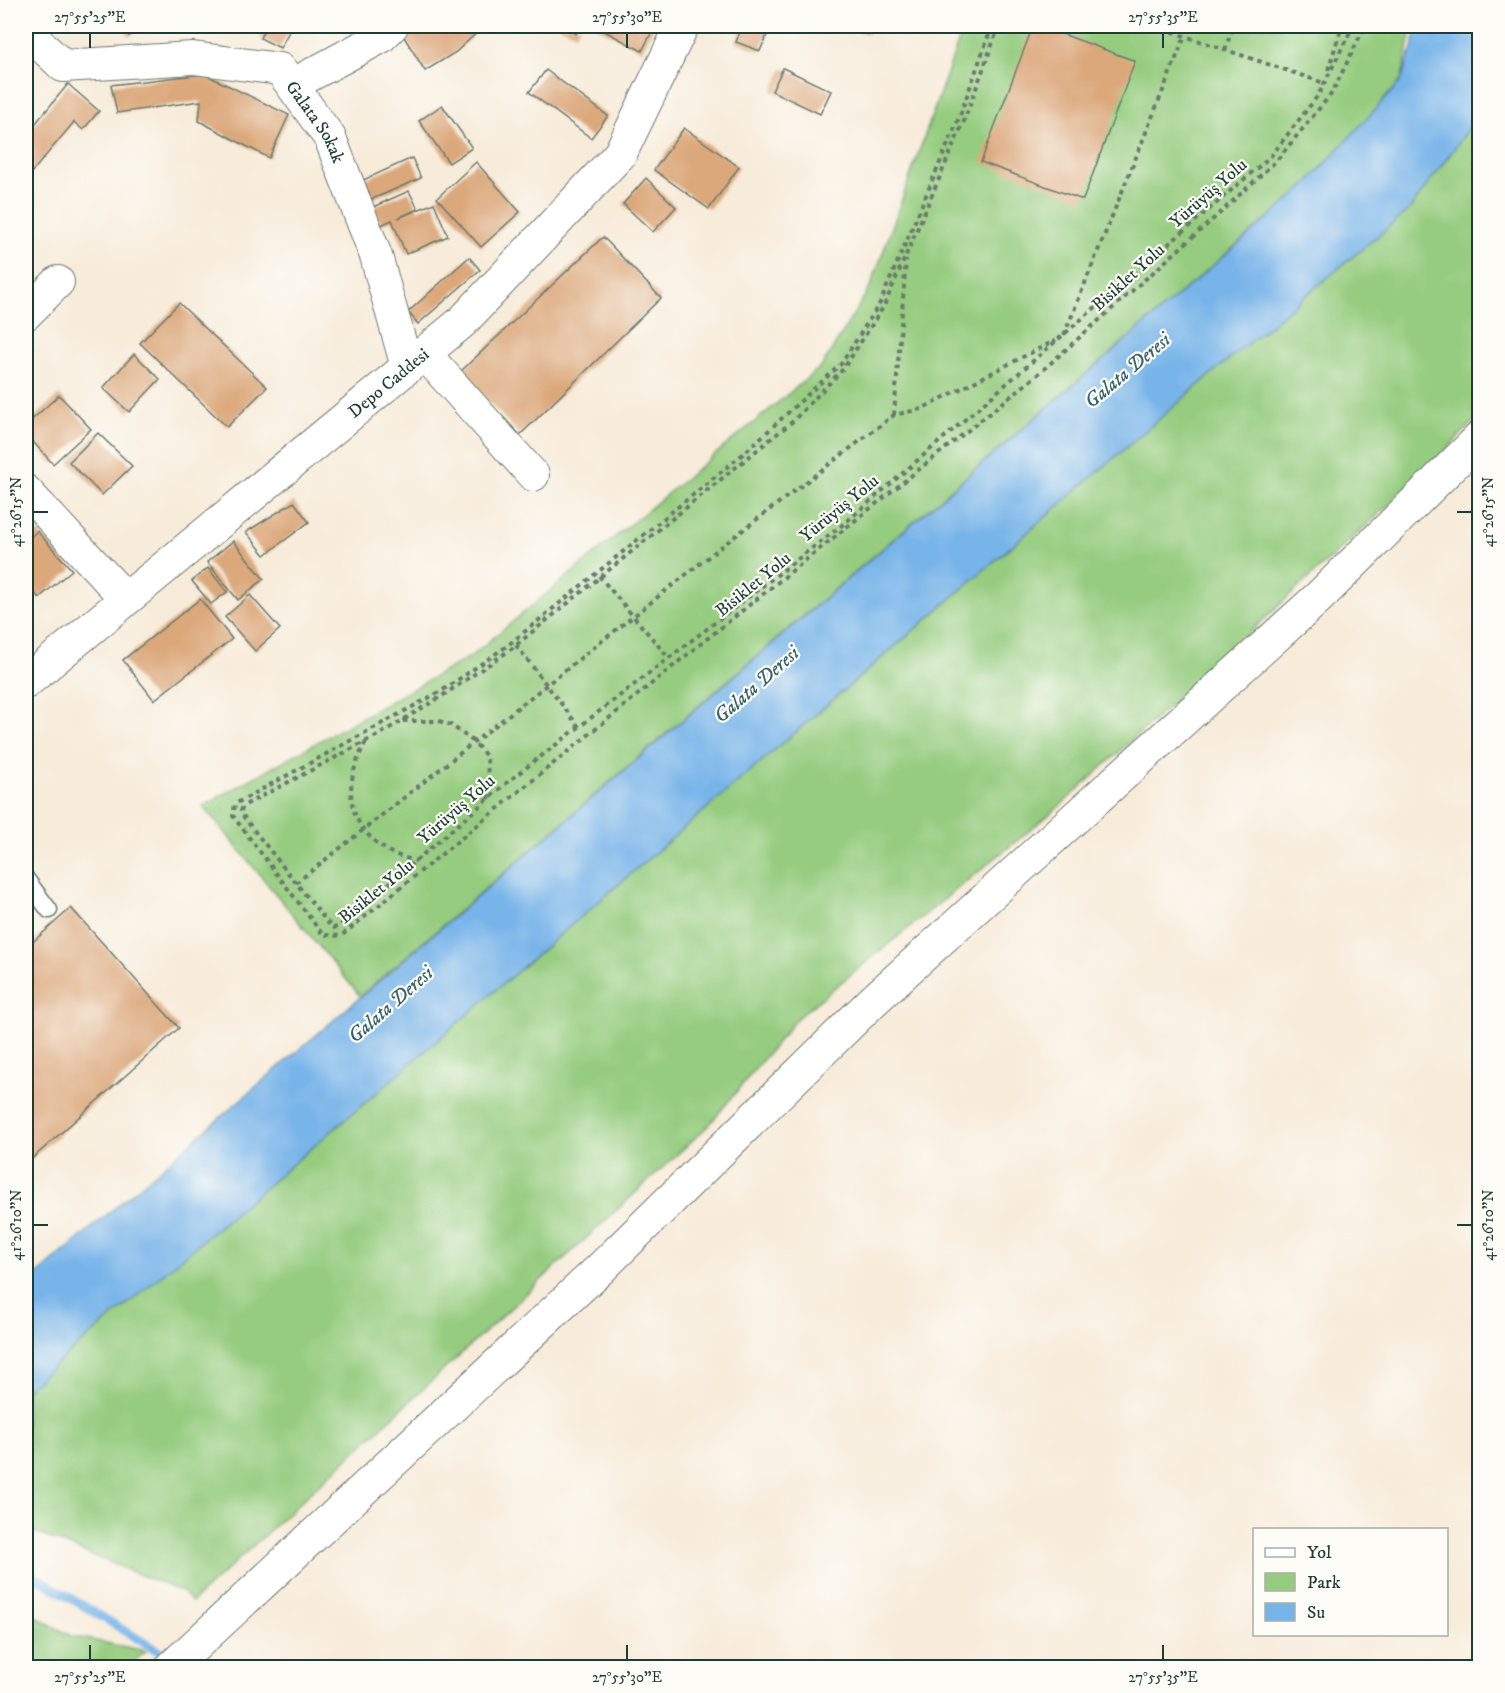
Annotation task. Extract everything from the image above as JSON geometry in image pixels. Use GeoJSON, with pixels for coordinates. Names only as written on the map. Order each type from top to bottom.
{"type":"FeatureCollection","features":[{"type":"Feature","properties":{"kind":"street"},"geometry":{"type":"LineString","coordinates":[[292,85],[381,37],[392,26]]}},
{"type":"Feature","properties":{"kind":"street","name":"Depo Caddesi"},"geometry":{"type":"LineString","coordinates":[[26,682],[462,322],[620,154],[682,26]]}},
{"type":"Feature","properties":{"kind":"street","name":"Galata Sokak"},"geometry":{"type":"LineString","coordinates":[[26,31],[63,66],[193,58],[280,69],[330,138],[416,360]]}},
{"type":"Feature","properties":{"kind":"street"},"geometry":{"type":"LineString","coordinates":[[26,314],[58,282]]}},
{"type":"Feature","properties":{"kind":"street"},"geometry":{"type":"LineString","coordinates":[[416,360],[533,475]]}},
{"type":"Feature","properties":{"kind":"street"},"geometry":{"type":"LineString","coordinates":[[171,1668],[600,1269],[873,1000],[1319,597],[1479,438]]}},
{"type":"Feature","properties":{"kind":"street"},"geometry":{"type":"LineString","coordinates":[[26,491],[125,598]]}},
{"type":"Feature","properties":{"kind":"lane"},"geometry":{"type":"LineString","coordinates":[[26,879],[49,909]]}},
{"type":"Feature","properties":{"kind":"path","name":"Bisiklet Yolu"},"geometry":{"type":"LineString","coordinates":[[992,26],[958,118],[880,303],[841,364],[743,454],[507,646],[444,690],[235,804],[233,816],[323,935],[342,936],[693,650],[1036,376],[1277,160],[1332,93],[1365,26]]}},
{"type":"Feature","properties":{"kind":"path","name":"Yürüyüş Yolu"},"geometry":{"type":"LineString","coordinates":[[999,26],[964,121],[884,306],[850,359],[808,406],[793,421],[516,645],[402,721],[243,806],[241,812],[245,819],[332,928],[338,927],[489,800],[668,657],[846,522],[1271,156],[1319,94],[1353,26]]}},
{"type":"Feature","properties":{"kind":"path"},"geometry":{"type":"LineString","coordinates":[[1155,26],[1324,83],[1342,26]]}},
{"type":"Feature","properties":{"kind":"path"},"geometry":{"type":"LineString","coordinates":[[1225,50],[1233,26]]}},
{"type":"Feature","properties":{"kind":"path"},"geometry":{"type":"LineString","coordinates":[[296,883],[894,415],[921,410],[1063,336],[1185,36]]}},
{"type":"Feature","properties":{"kind":"path"},"geometry":{"type":"LineString","coordinates":[[894,415],[906,256]]}},
{"type":"Feature","properties":{"kind":"path"},"geometry":{"type":"LineString","coordinates":[[599,576],[668,657]]}},
{"type":"Feature","properties":{"kind":"path"},"geometry":{"type":"LineString","coordinates":[[516,645],[579,728]]}},
{"type":"Feature","properties":{"kind":"path"},"geometry":{"type":"LineString","coordinates":[[402,721],[439,721],[451,725],[474,742],[487,757],[489,800]]}},
{"type":"Feature","properties":{"kind":"path"},"geometry":{"type":"LineString","coordinates":[[366,741],[350,778],[350,796],[365,829],[387,851],[416,861]]}},
{"type":"Feature","properties":{"kind":"green space"},"geometry":{"type":"Polygon","coordinates":[[[964,26],[1413,26],[1401,81],[1302,189],[360,996],[203,806],[470,657],[822,366],[871,286],[964,26]]]}},
{"type":"Feature","properties":{"kind":"green space"},"geometry":{"type":"Polygon","coordinates":[[[1479,105],[1479,416],[1426,471],[1060,806],[797,1018],[709,1125],[192,1602],[183,1592],[26,1529],[26,1390],[360,1107],[1222,365],[1409,210],[1470,127],[1479,105]]]}},
{"type":"Feature","properties":{"kind":"green space"},"geometry":{"type":"Polygon","coordinates":[[[26,1611],[71,1636],[146,1651],[128,1667],[26,1667],[26,1611]]]}},
{"type":"Feature","properties":{"kind":"water","name":"Galata Deresi"},"geometry":{"type":"Polygon","coordinates":[[[1419,26],[1479,26],[1479,105],[1470,127],[1409,210],[1222,365],[360,1107],[26,1390],[26,1284],[1302,189],[1401,81],[1419,26]]]}},
{"type":"Feature","properties":{"kind":"building"},"geometry":{"type":"Polygon","coordinates":[[[122,26],[146,26],[129,36],[122,26]]]}},
{"type":"Feature","properties":{"kind":"building"},"geometry":{"type":"Polygon","coordinates":[[[266,26],[292,26],[280,48],[260,38],[266,26]]]}},
{"type":"Feature","properties":{"kind":"building"},"geometry":{"type":"Polygon","coordinates":[[[411,26],[484,26],[456,52],[425,71],[401,32],[411,26]]]}},
{"type":"Feature","properties":{"kind":"building"},"geometry":{"type":"Polygon","coordinates":[[[558,26],[580,26],[576,34],[558,26]]]}},
{"type":"Feature","properties":{"kind":"building"},"geometry":{"type":"Polygon","coordinates":[[[595,26],[648,26],[654,28],[642,51],[595,26]]]}},
{"type":"Feature","properties":{"kind":"building"},"geometry":{"type":"Polygon","coordinates":[[[742,26],[771,26],[760,51],[736,42],[742,26]]]}},
{"type":"Feature","properties":{"kind":"building"},"geometry":{"type":"Polygon","coordinates":[[[844,26],[871,26],[868,34],[844,26]]]}},
{"type":"Feature","properties":{"kind":"building"},"geometry":{"type":"Polygon","coordinates":[[[1033,26],[1041,26],[1135,61],[1083,200],[981,162],[1033,26]]]}},
{"type":"Feature","properties":{"kind":"building"},"geometry":{"type":"Polygon","coordinates":[[[783,68],[831,91],[820,114],[772,91],[783,68]]]}},
{"type":"Feature","properties":{"kind":"building"},"geometry":{"type":"Polygon","coordinates":[[[546,70],[608,116],[591,138],[529,92],[546,70]]]}},
{"type":"Feature","properties":{"kind":"building"},"geometry":{"type":"Polygon","coordinates":[[[204,74],[289,115],[269,158],[199,121],[201,101],[117,113],[111,85],[204,74]]]}},
{"type":"Feature","properties":{"kind":"building"},"geometry":{"type":"Polygon","coordinates":[[[68,84],[99,111],[83,130],[74,122],[32,172],[26,167],[26,135],[68,84]]]}},
{"type":"Feature","properties":{"kind":"building"},"geometry":{"type":"Polygon","coordinates":[[[442,105],[472,148],[449,163],[419,121],[442,105]]]}},
{"type":"Feature","properties":{"kind":"building"},"geometry":{"type":"Polygon","coordinates":[[[684,128],[739,167],[709,209],[654,170],[684,128]]]}},
{"type":"Feature","properties":{"kind":"building"},"geometry":{"type":"Polygon","coordinates":[[[412,158],[421,178],[370,200],[361,181],[412,158]]]}},
{"type":"Feature","properties":{"kind":"building"},"geometry":{"type":"Polygon","coordinates":[[[476,162],[520,212],[481,247],[437,198],[476,162]]]}},
{"type":"Feature","properties":{"kind":"building"},"geometry":{"type":"Polygon","coordinates":[[[646,178],[676,207],[653,232],[623,204],[646,178]]]}},
{"type":"Feature","properties":{"kind":"building"},"geometry":{"type":"Polygon","coordinates":[[[409,191],[418,209],[398,218],[434,203],[448,236],[406,254],[392,220],[381,225],[373,207],[409,191]]]}},
{"type":"Feature","properties":{"kind":"building"},"geometry":{"type":"Polygon","coordinates":[[[603,237],[661,298],[520,435],[460,372],[603,237]]]}},
{"type":"Feature","properties":{"kind":"building"},"geometry":{"type":"Polygon","coordinates":[[[469,257],[480,270],[418,324],[408,312],[469,257]]]}},
{"type":"Feature","properties":{"kind":"building"},"geometry":{"type":"Polygon","coordinates":[[[179,303],[267,387],[227,427],[140,343],[179,303]]]}},
{"type":"Feature","properties":{"kind":"building"},"geometry":{"type":"Polygon","coordinates":[[[134,354],[160,379],[129,412],[103,388],[134,354]]]}},
{"type":"Feature","properties":{"kind":"building"},"geometry":{"type":"Polygon","coordinates":[[[59,395],[91,429],[53,464],[26,434],[26,425],[59,395]]]}},
{"type":"Feature","properties":{"kind":"building"},"geometry":{"type":"Polygon","coordinates":[[[98,433],[132,466],[102,495],[69,462],[98,433]]]}},
{"type":"Feature","properties":{"kind":"building"},"geometry":{"type":"Polygon","coordinates":[[[294,502],[309,522],[265,555],[246,532],[294,502]]]}},
{"type":"Feature","properties":{"kind":"building"},"geometry":{"type":"Polygon","coordinates":[[[37,531],[72,570],[39,598],[26,583],[26,541],[37,531]]]}},
{"type":"Feature","properties":{"kind":"building"},"geometry":{"type":"Polygon","coordinates":[[[233,541],[264,579],[238,600],[207,562],[233,541]]]}},
{"type":"Feature","properties":{"kind":"building"},"geometry":{"type":"Polygon","coordinates":[[[208,568],[227,592],[211,604],[192,581],[208,568]]]}},
{"type":"Feature","properties":{"kind":"building"},"geometry":{"type":"Polygon","coordinates":[[[250,595],[280,629],[255,651],[225,617],[250,595]]]}},
{"type":"Feature","properties":{"kind":"building"},"geometry":{"type":"Polygon","coordinates":[[[200,599],[232,639],[154,700],[123,660],[200,599]]]}},
{"type":"Feature","properties":{"kind":"building"},"geometry":{"type":"Polygon","coordinates":[[[71,908],[179,1028],[26,1164],[26,948],[71,908]]]}},
{"type":"Feature","properties":{"kind":"waterway"},"geometry":{"type":"LineString","coordinates":[[26,1571],[173,1660]]}}]}
